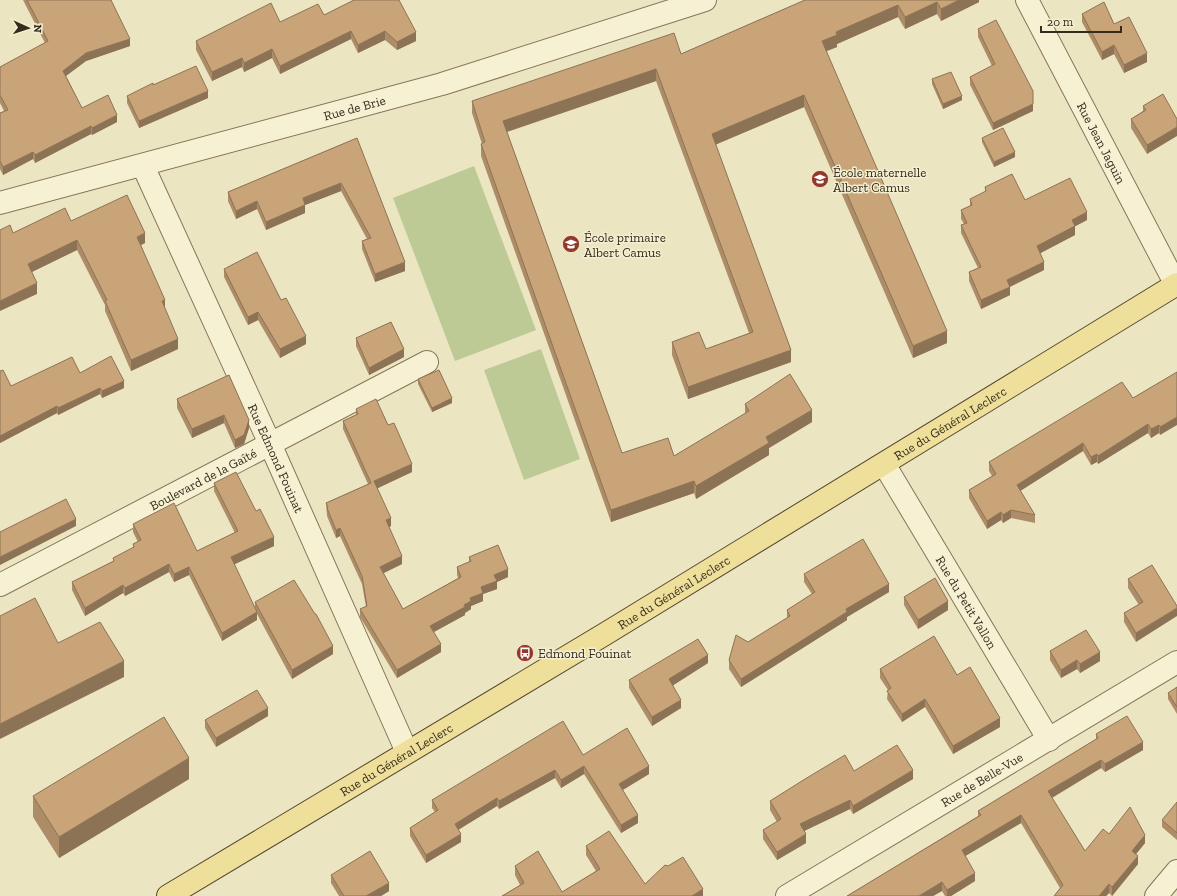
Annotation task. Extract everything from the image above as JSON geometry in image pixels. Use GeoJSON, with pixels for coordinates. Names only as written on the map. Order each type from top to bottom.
{"type":"FeatureCollection","features":[{"type":"Feature","properties":{"kind":"main road","name":"Rue du Général Leclerc"},"geometry":{"type":"LineString","coordinates":[[168,896],[884,464],[1176,284]]}},
{"type":"Feature","properties":{"kind":"street","name":"Rue de Brie"},"geometry":{"type":"LineString","coordinates":[[0,204],[442,84],[705,0]]}},
{"type":"Feature","properties":{"kind":"street","name":"Rue Jean Jaguin"},"geometry":{"type":"LineString","coordinates":[[1027,0],[1176,284]]}},
{"type":"Feature","properties":{"kind":"street","name":"Rue Edmond Fouinat"},"geometry":{"type":"LineString","coordinates":[[143,166],[407,752]]}},
{"type":"Feature","properties":{"kind":"street","name":"Boulevard de la Gaîté"},"geometry":{"type":"LineString","coordinates":[[0,585],[270,446],[427,362]]}},
{"type":"Feature","properties":{"kind":"street","name":"Rue du Petit Vallon"},"geometry":{"type":"LineString","coordinates":[[884,464],[1048,740]]}},
{"type":"Feature","properties":{"kind":"street","name":"Rue de Belle-Vue"},"geometry":{"type":"LineString","coordinates":[[787,896],[1177,662]]}},
{"type":"Feature","properties":{"kind":"street"},"geometry":{"type":"LineString","coordinates":[[1156,896],[1177,871]]}},
{"type":"Feature","properties":{"kind":"green space"},"geometry":{"type":"Polygon","coordinates":[[[474,166],[536,330],[455,361],[393,198],[474,166]]]}},
{"type":"Feature","properties":{"kind":"green space"},"geometry":{"type":"Polygon","coordinates":[[[541,349],[580,459],[524,480],[484,370],[541,349]]]}},
{"type":"Feature","properties":{"kind":"building"},"geometry":{"type":"Polygon","coordinates":[[[27,0],[111,0],[130,39],[86,53],[63,71],[82,108],[108,95],[117,115],[92,128],[91,126],[35,155],[33,152],[3,167],[0,161],[0,113],[8,110],[0,95],[0,67],[48,41],[27,0]]]}},
{"type":"Feature","properties":{"kind":"building"},"geometry":{"type":"Polygon","coordinates":[[[354,0],[399,0],[416,32],[397,42],[385,31],[358,45],[351,31],[280,66],[272,49],[244,63],[242,58],[212,72],[196,41],[271,3],[280,22],[318,4],[324,15],[354,0]]]}},
{"type":"Feature","properties":{"kind":"building"},"geometry":{"type":"Polygon","coordinates":[[[805,0],[959,0],[941,9],[937,2],[905,17],[898,5],[836,32],[837,35],[822,41],[947,331],[913,346],[804,95],[712,134],[791,350],[688,387],[672,342],[699,332],[706,349],[753,332],[656,69],[503,121],[622,453],[668,438],[674,456],[749,411],[745,404],[790,374],[812,410],[766,437],[769,443],[696,486],[694,481],[611,510],[481,144],[485,142],[472,101],[674,33],[681,54],[805,0]]]}},
{"type":"Feature","properties":{"kind":"building"},"geometry":{"type":"Polygon","coordinates":[[[1104,2],[1114,24],[1129,17],[1147,53],[1124,65],[1114,45],[1102,52],[1082,14],[1104,2]]]}},
{"type":"Feature","properties":{"kind":"building"},"geometry":{"type":"Polygon","coordinates":[[[996,20],[1033,91],[1033,104],[993,123],[970,77],[995,64],[978,29],[996,20]]]}},
{"type":"Feature","properties":{"kind":"building"},"geometry":{"type":"Polygon","coordinates":[[[196,66],[208,91],[139,121],[127,96],[153,83],[153,85],[196,66]]]}},
{"type":"Feature","properties":{"kind":"building"},"geometry":{"type":"Polygon","coordinates":[[[951,72],[962,96],[943,104],[932,79],[951,72]]]}},
{"type":"Feature","properties":{"kind":"building"},"geometry":{"type":"Polygon","coordinates":[[[1163,94],[1177,119],[1177,127],[1147,145],[1131,119],[1146,110],[1143,106],[1163,94]]]}},
{"type":"Feature","properties":{"kind":"building"},"geometry":{"type":"Polygon","coordinates":[[[1003,128],[1015,152],[994,162],[982,138],[1003,128]]]}},
{"type":"Feature","properties":{"kind":"building"},"geometry":{"type":"Polygon","coordinates":[[[357,138],[405,262],[375,274],[362,241],[371,238],[341,183],[303,198],[305,205],[266,222],[257,201],[236,211],[228,192],[357,138]]]}},
{"type":"Feature","properties":{"kind":"building"},"geometry":{"type":"Polygon","coordinates":[[[1012,174],[1025,200],[1070,178],[1087,212],[1072,220],[1075,226],[1037,246],[1044,262],[1007,280],[1010,287],[981,300],[969,272],[981,267],[961,225],[967,223],[961,210],[972,205],[970,199],[986,191],[985,187],[1012,174]]]}},
{"type":"Feature","properties":{"kind":"building"},"geometry":{"type":"Polygon","coordinates":[[[127,195],[145,233],[137,237],[165,300],[162,301],[178,339],[131,360],[105,301],[107,300],[77,240],[28,264],[37,283],[0,301],[0,230],[10,225],[13,233],[65,208],[71,221],[127,195]]]}},
{"type":"Feature","properties":{"kind":"building"},"geometry":{"type":"Polygon","coordinates":[[[257,252],[281,300],[286,298],[306,336],[280,349],[258,312],[248,317],[224,269],[257,252]]]}},
{"type":"Feature","properties":{"kind":"building"},"geometry":{"type":"Polygon","coordinates":[[[391,322],[404,349],[369,368],[356,338],[391,322]]]}},
{"type":"Feature","properties":{"kind":"building"},"geometry":{"type":"Polygon","coordinates":[[[111,356],[124,381],[102,391],[100,388],[58,408],[57,406],[0,436],[0,371],[3,370],[11,386],[72,357],[80,373],[111,356]]]}},
{"type":"Feature","properties":{"kind":"building"},"geometry":{"type":"Polygon","coordinates":[[[439,370],[452,398],[432,408],[418,379],[439,370]]]}},
{"type":"Feature","properties":{"kind":"building"},"geometry":{"type":"Polygon","coordinates":[[[1177,372],[1177,417],[1160,427],[1159,425],[1151,429],[1148,424],[1098,456],[1097,454],[1091,457],[1083,443],[1017,485],[1035,515],[1011,510],[1003,515],[1001,512],[987,521],[969,490],[996,474],[989,462],[1122,382],[1133,398],[1177,372]]]}},
{"type":"Feature","properties":{"kind":"building"},"geometry":{"type":"Polygon","coordinates":[[[229,375],[249,420],[244,435],[235,440],[224,415],[192,429],[177,399],[229,375]]]}},
{"type":"Feature","properties":{"kind":"building"},"geometry":{"type":"Polygon","coordinates":[[[376,399],[388,425],[394,423],[412,464],[374,481],[391,518],[386,520],[402,556],[380,567],[403,609],[461,577],[457,567],[471,561],[469,557],[498,545],[508,569],[494,575],[497,581],[481,587],[483,593],[470,598],[471,601],[464,605],[465,607],[430,626],[441,644],[397,670],[360,609],[367,606],[362,576],[340,528],[336,530],[326,503],[371,483],[343,421],[358,414],[356,409],[376,399]]]}},
{"type":"Feature","properties":{"kind":"building"},"geometry":{"type":"Polygon","coordinates":[[[236,472],[256,511],[260,509],[274,537],[231,557],[257,612],[222,633],[189,567],[174,574],[169,564],[125,588],[123,585],[85,608],[72,582],[114,561],[113,558],[134,547],[133,544],[141,540],[133,524],[174,503],[197,551],[238,531],[214,483],[236,472]]]}},
{"type":"Feature","properties":{"kind":"building"},"geometry":{"type":"Polygon","coordinates":[[[66,499],[76,519],[0,557],[0,532],[66,499]]]}},
{"type":"Feature","properties":{"kind":"building"},"geometry":{"type":"Polygon","coordinates":[[[863,539],[889,584],[846,609],[847,612],[741,679],[729,660],[736,635],[748,642],[790,616],[787,610],[815,592],[804,574],[863,539]]]}},
{"type":"Feature","properties":{"kind":"building"},"geometry":{"type":"Polygon","coordinates":[[[1152,565],[1177,608],[1136,633],[1124,613],[1143,602],[1128,579],[1152,565]]]}},
{"type":"Feature","properties":{"kind":"building"},"geometry":{"type":"Polygon","coordinates":[[[935,578],[948,601],[918,620],[904,597],[935,578]]]}},
{"type":"Feature","properties":{"kind":"building"},"geometry":{"type":"Polygon","coordinates":[[[294,580],[316,614],[333,646],[292,670],[255,602],[294,580]]]}},
{"type":"Feature","properties":{"kind":"building"},"geometry":{"type":"Polygon","coordinates":[[[35,598],[58,643],[100,622],[124,661],[0,724],[0,616],[35,598]]]}},
{"type":"Feature","properties":{"kind":"building"},"geometry":{"type":"Polygon","coordinates":[[[1086,630],[1100,652],[1080,664],[1077,660],[1061,670],[1050,651],[1086,630]]]}},
{"type":"Feature","properties":{"kind":"building"},"geometry":{"type":"Polygon","coordinates":[[[934,636],[957,675],[970,667],[1000,718],[953,746],[925,699],[902,714],[887,691],[891,688],[880,669],[934,636]]]}},
{"type":"Feature","properties":{"kind":"building"},"geometry":{"type":"Polygon","coordinates":[[[698,639],[708,655],[669,679],[681,700],[652,717],[629,680],[698,639]]]}},
{"type":"Feature","properties":{"kind":"building"},"geometry":{"type":"Polygon","coordinates":[[[1177,687],[1177,707],[1168,693],[1177,687]]]}},
{"type":"Feature","properties":{"kind":"building"},"geometry":{"type":"Polygon","coordinates":[[[257,690],[268,708],[216,738],[205,720],[257,690]]]}},
{"type":"Feature","properties":{"kind":"building"},"geometry":{"type":"Polygon","coordinates":[[[1127,716],[1143,742],[1105,764],[1101,760],[1048,791],[1085,851],[1103,829],[1109,834],[1130,807],[1145,835],[1132,851],[1138,856],[1112,887],[1109,884],[1099,896],[1054,896],[1063,885],[1021,815],[962,850],[975,873],[947,890],[942,882],[919,896],[847,896],[981,815],[978,811],[1098,738],[1096,734],[1127,716]]]}},
{"type":"Feature","properties":{"kind":"building"},"geometry":{"type":"Polygon","coordinates":[[[164,717],[189,758],[59,837],[33,796],[164,717]]]}},
{"type":"Feature","properties":{"kind":"building"},"geometry":{"type":"Polygon","coordinates":[[[563,721],[583,755],[627,728],[649,766],[619,784],[638,815],[621,825],[584,766],[561,780],[555,770],[499,801],[497,798],[455,824],[461,834],[426,855],[410,828],[438,810],[432,800],[563,721]]]}},
{"type":"Feature","properties":{"kind":"building"},"geometry":{"type":"Polygon","coordinates":[[[897,745],[913,770],[853,806],[850,800],[800,824],[806,834],[777,852],[763,830],[781,819],[770,801],[845,755],[854,771],[897,745]]]}},
{"type":"Feature","properties":{"kind":"building"},"geometry":{"type":"Polygon","coordinates":[[[1177,802],[1177,833],[1162,820],[1177,802]]]}},
{"type":"Feature","properties":{"kind":"building"},"geometry":{"type":"Polygon","coordinates":[[[609,831],[645,884],[665,865],[668,866],[683,857],[703,889],[692,896],[502,896],[524,883],[515,866],[538,851],[562,892],[600,869],[586,846],[609,831]]]}},
{"type":"Feature","properties":{"kind":"building"},"geometry":{"type":"Polygon","coordinates":[[[370,851],[389,883],[366,896],[344,896],[331,875],[370,851]]]}},
{"type":"Feature","properties":{"kind":"place","name":"École maternelle Albert Camus"},"geometry":{"type":"Point","coordinates":[820,179]}},
{"type":"Feature","properties":{"kind":"place","name":"École primaire Albert Camus"},"geometry":{"type":"Point","coordinates":[571,244]}},
{"type":"Feature","properties":{"kind":"place","name":"Edmond Fouinat"},"geometry":{"type":"Point","coordinates":[525,653]}}]}
